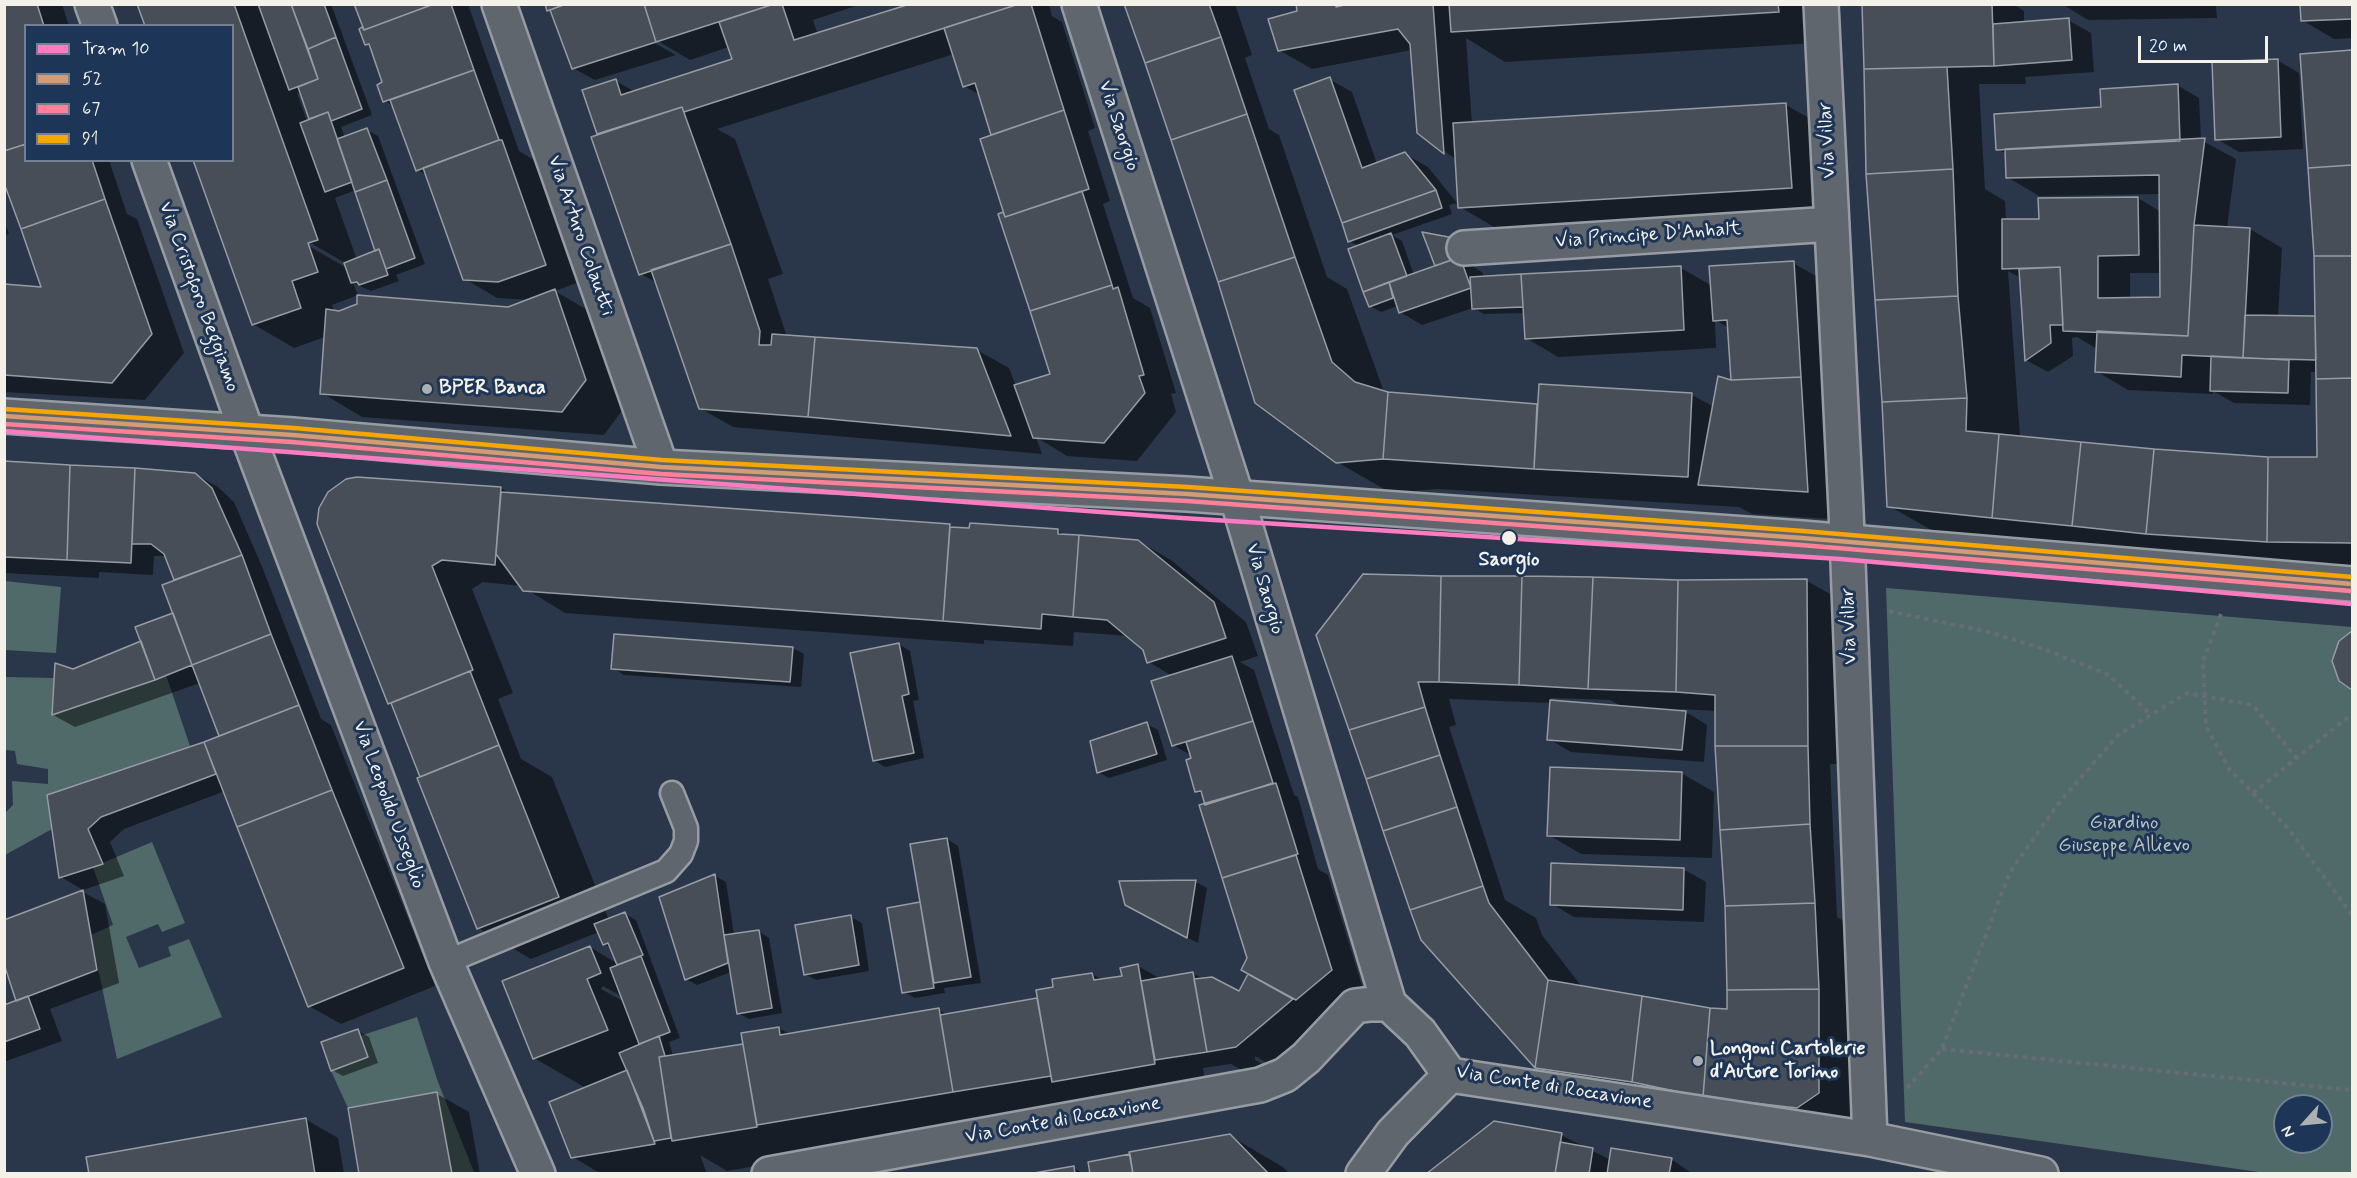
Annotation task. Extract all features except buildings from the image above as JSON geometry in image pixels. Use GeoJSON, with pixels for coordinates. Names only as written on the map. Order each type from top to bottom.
{"type":"FeatureCollection","features":[{"type":"Feature","properties":{"kind":"street"},"geometry":{"type":"LineString","coordinates":[[92,4],[99,24]]}},
{"type":"Feature","properties":{"kind":"street","name":"Via Arturo Colautti"},"geometry":{"type":"LineString","coordinates":[[499,4],[661,467]]}},
{"type":"Feature","properties":{"kind":"street","name":"Via Saorgio"},"geometry":{"type":"LineString","coordinates":[[1079,4],[1237,498],[1389,1004]]}},
{"type":"Feature","properties":{"kind":"street","name":"Via Villar"},"geometry":{"type":"LineString","coordinates":[[1821,4],[1847,542],[1870,1139]]}},
{"type":"Feature","properties":{"kind":"street","name":"Via Cristoforo Beggiamo"},"geometry":{"type":"LineString","coordinates":[[150,162],[247,433]]}},
{"type":"Feature","properties":{"kind":"street","name":"Via Principe D'Anhalt"},"geometry":{"type":"LineString","coordinates":[[1464,248],[1832,224]]}},
{"type":"Feature","properties":{"kind":"street"},"geometry":{"type":"LineString","coordinates":[[4,416],[247,433],[661,467],[1237,498],[1847,542],[2352,584]]}},
{"type":"Feature","properties":{"kind":"street","name":"Via Leopoldo Usseglio"},"geometry":{"type":"LineString","coordinates":[[247,433],[446,962],[538,1173]]}},
{"type":"Feature","properties":{"kind":"street","name":"Via Conte di Roccavione"},"geometry":{"type":"LineString","coordinates":[[769,1173],[1260,1085],[1285,1075],[1306,1058],[1355,1006],[1389,1004],[1420,1033],[1450,1075],[1870,1139],[2042,1173]]}},
{"type":"Feature","properties":{"kind":"street"},"geometry":{"type":"LineString","coordinates":[[1363,1173],[1393,1133],[1450,1075]]}},
{"type":"Feature","properties":{"kind":"lane"},"geometry":{"type":"LineString","coordinates":[[446,962],[666,871],[681,854],[686,841],[686,828],[672,793]]}},
{"type":"Feature","properties":{"kind":"path"},"geometry":{"type":"LineString","coordinates":[[1886,611],[1989,632],[2044,649],[2109,675],[2151,715]]}},
{"type":"Feature","properties":{"kind":"path"},"geometry":{"type":"LineString","coordinates":[[2221,614],[2203,662],[2206,726],[2229,769],[2288,828],[2352,915]]}},
{"type":"Feature","properties":{"kind":"path"},"geometry":{"type":"LineString","coordinates":[[1904,1092],[1942,1048],[2010,872],[2058,804],[2118,735],[2187,693],[2253,705],[2296,758]]}},
{"type":"Feature","properties":{"kind":"path"},"geometry":{"type":"LineString","coordinates":[[2253,794],[2352,714]]}},
{"type":"Feature","properties":{"kind":"path"},"geometry":{"type":"LineString","coordinates":[[1942,1048],[2352,1090]]}},
{"type":"Feature","properties":{"kind":"green space"},"geometry":{"type":"Polygon","coordinates":[[[5,581],[61,587],[56,653],[5,650],[5,581]]]}},
{"type":"Feature","properties":{"kind":"green space","name":"Giardino Giuseppe Allievo"},"geometry":{"type":"Polygon","coordinates":[[[1886,588],[2352,627],[2352,1173],[2266,1173],[1905,1122],[1886,588]]]}},
{"type":"Feature","properties":{"kind":"green space"},"geometry":{"type":"Polygon","coordinates":[[[166,675],[190,746],[47,795],[52,829],[5,855],[5,813],[13,805],[12,781],[48,784],[48,769],[17,764],[15,751],[5,750],[5,677],[54,678],[52,715],[166,675]]]}},
{"type":"Feature","properties":{"kind":"green space"},"geometry":{"type":"Polygon","coordinates":[[[152,842],[185,923],[162,932],[158,924],[126,937],[139,968],[171,956],[168,947],[189,939],[222,1017],[117,1059],[91,935],[113,925],[93,867],[152,842]]]}},
{"type":"Feature","properties":{"kind":"green space"},"geometry":{"type":"Polygon","coordinates":[[[417,1017],[438,1082],[474,1172],[452,1173],[437,1092],[348,1108],[331,1071],[360,1036],[417,1017]]]}},
{"type":"Feature","properties":{"kind":"tram line","name":"10"},"geometry":{"type":"LineString","coordinates":[[4,431],[1182,518],[1840,559],[2352,604]]}},
{"type":"Feature","properties":{"kind":"transit line","name":"91"},"geometry":{"type":"LineString","coordinates":[[4,409],[294,428],[662,460],[1188,487],[1803,531],[2352,577]]}},
{"type":"Feature","properties":{"kind":"transit line","name":"52"},"geometry":{"type":"LineString","coordinates":[[4,416],[293,435],[661,467],[1187,494],[1802,538],[2352,584]]}},
{"type":"Feature","properties":{"kind":"transit line","name":"67"},"geometry":{"type":"LineString","coordinates":[[4,424],[292,442],[661,474],[1187,501],[1801,545],[2351,591]]}},
{"type":"Feature","properties":{"kind":"place","name":"BPER Banca"},"geometry":{"type":"Point","coordinates":[427,389]}},
{"type":"Feature","properties":{"kind":"place","name":"Saorgio"},"geometry":{"type":"Point","coordinates":[1509,538]}},
{"type":"Feature","properties":{"kind":"place","name":"Longoni Cartolerie d'Autore Torino"},"geometry":{"type":"Point","coordinates":[1698,1061]}}]}
